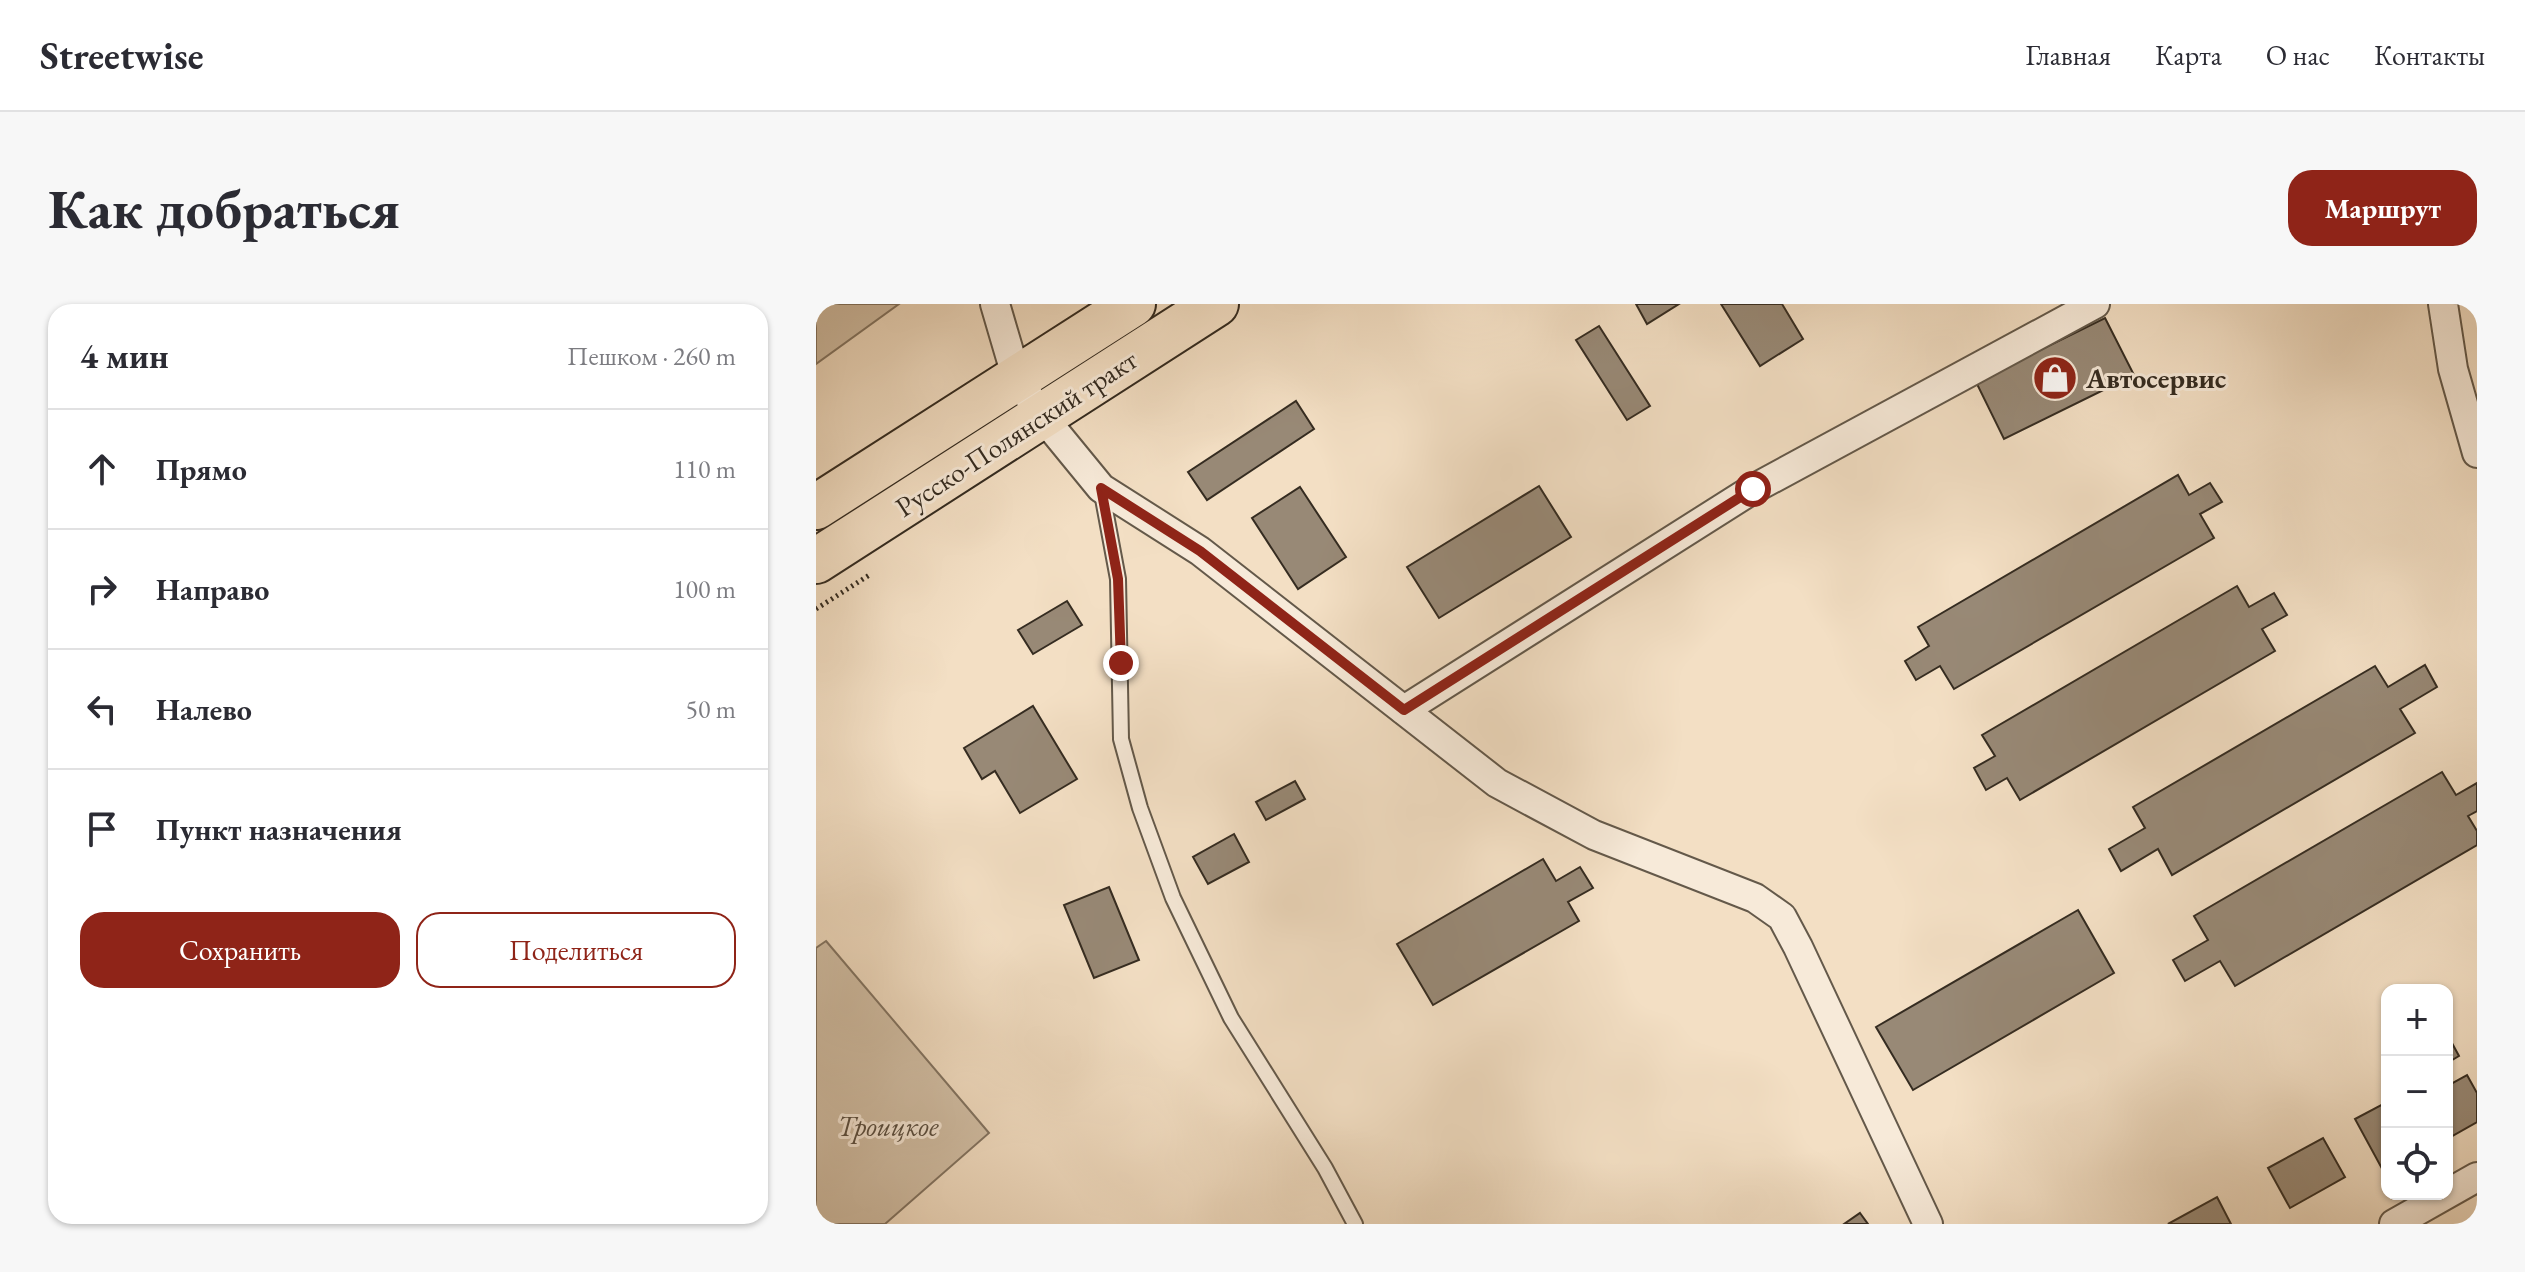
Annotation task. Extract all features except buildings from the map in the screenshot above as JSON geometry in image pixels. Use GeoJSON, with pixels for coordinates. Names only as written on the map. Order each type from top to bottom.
{"type":"FeatureCollection","features":[{"type":"Feature","properties":{"kind":"main road","name":"Русско-Полянский тракт"},"geometry":{"type":"LineString","coordinates":[[816,507],[1133,304]]}},
{"type":"Feature","properties":{"kind":"main road","name":"Русско-Полянский тракт"},"geometry":{"type":"LineString","coordinates":[[816,561],[1216,304]]}},
{"type":"Feature","properties":{"kind":"street"},"geometry":{"type":"LineString","coordinates":[[995,304],[1017,379],[1042,416],[1101,488],[1200,551],[1497,783],[1594,835],[1755,898],[1782,917],[1928,1224]]}},
{"type":"Feature","properties":{"kind":"street"},"geometry":{"type":"LineString","coordinates":[[1404,710],[1753,489],[2095,304]]}},
{"type":"Feature","properties":{"kind":"street"},"geometry":{"type":"LineString","coordinates":[[2443,304],[2453,369],[2477,453]]}},
{"type":"Feature","properties":{"kind":"street"},"geometry":{"type":"LineString","coordinates":[[2394,1224],[2477,1177]]}},
{"type":"Feature","properties":{"kind":"lane"},"geometry":{"type":"LineString","coordinates":[[1101,488],[1118,579],[1121,739],[1140,808],[1173,898],[1231,1018],[1325,1168],[1355,1224]]}},
{"type":"Feature","properties":{"kind":"path"},"geometry":{"type":"LineString","coordinates":[[816,609],[871,574]]}},
{"type":"Feature","properties":{"kind":"green space"},"geometry":{"type":"Polygon","coordinates":[[[816,304],[899,304],[816,364],[816,304]]]}},
{"type":"Feature","properties":{"kind":"green space","name":"Троицкое"},"geometry":{"type":"Polygon","coordinates":[[[826,941],[989,1133],[885,1224],[816,1224],[816,948],[826,941]]]}},
{"type":"Feature","properties":{"kind":"place","name":"Автосервис"},"geometry":{"type":"Point","coordinates":[2055,378]}},
{"type":"Feature","properties":{"kind":"route"},"geometry":{"type":"LineString","coordinates":[[1121,663],[1118,579],[1101,488],[1200,551],[1404,710],[1753,489]]}}]}
